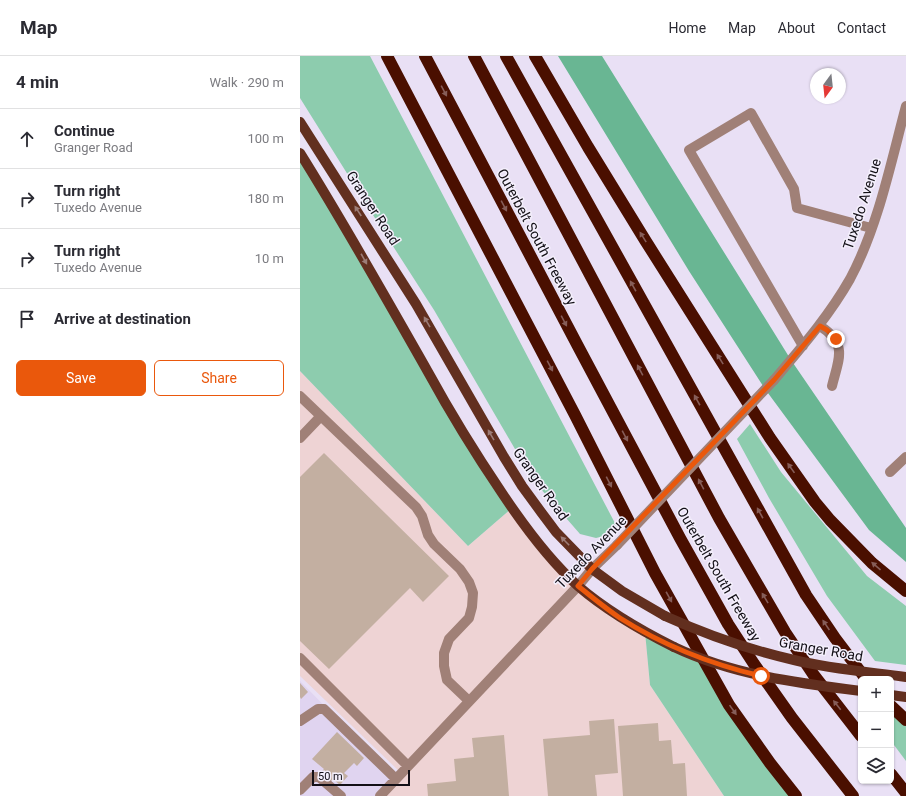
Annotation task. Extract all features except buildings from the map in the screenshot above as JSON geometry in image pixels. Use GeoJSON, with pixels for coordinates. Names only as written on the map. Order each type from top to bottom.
{"type":"FeatureCollection","features":[{"type":"Feature","properties":{"kind":"highway"},"geometry":{"type":"LineString","coordinates":[[387,56],[575,415],[655,573],[729,706],[796,796]]}},
{"type":"Feature","properties":{"kind":"highway","name":"Outerbelt South Freeway"},"geometry":{"type":"LineString","coordinates":[[425,56],[680,538],[728,624],[792,718],[853,796]]}},
{"type":"Feature","properties":{"kind":"highway","name":"Outerbelt South Freeway"},"geometry":{"type":"LineString","coordinates":[[474,56],[719,518],[785,632],[805,662],[858,732]]}},
{"type":"Feature","properties":{"kind":"highway"},"geometry":{"type":"LineString","coordinates":[[506,56],[806,595],[835,638],[864,676]]}},
{"type":"Feature","properties":{"kind":"highway"},"geometry":{"type":"LineString","coordinates":[[535,56],[588,147],[770,438],[815,502],[830,520],[872,562],[906,591]]}},
{"type":"Feature","properties":{"kind":"highway"},"geometry":{"type":"LineString","coordinates":[[894,709],[906,720]]}},
{"type":"Feature","properties":{"kind":"highway"},"geometry":{"type":"LineString","coordinates":[[894,778],[906,793]]}},
{"type":"Feature","properties":{"kind":"main road","name":"Granger Road"},"geometry":{"type":"LineString","coordinates":[[300,122],[416,304],[522,486],[556,532],[592,569],[622,592],[696,631],[735,644],[796,661],[906,677]]}},
{"type":"Feature","properties":{"kind":"main road"},"geometry":{"type":"LineString","coordinates":[[300,154],[352,238],[462,432],[504,496],[541,547],[578,586],[619,617],[674,647],[712,663],[761,676],[858,691]]}},
{"type":"Feature","properties":{"kind":"main road"},"geometry":{"type":"LineString","coordinates":[[894,695],[906,697]]}},
{"type":"Feature","properties":{"kind":"street","name":"Tuxedo Avenue"},"geometry":{"type":"LineString","coordinates":[[380,796],[578,586],[592,569],[617,545],[774,380],[820,326],[851,277],[871,228],[906,106]]}},
{"type":"Feature","properties":{"kind":"street"},"geometry":{"type":"LineString","coordinates":[[803,346],[689,150],[751,113],[794,189],[797,208],[871,228]]}},
{"type":"Feature","properties":{"kind":"street"},"geometry":{"type":"LineString","coordinates":[[820,326],[827,330],[836,339],[840,350],[832,386]]}},
{"type":"Feature","properties":{"kind":"street"},"geometry":{"type":"LineString","coordinates":[[300,396],[416,507],[422,516],[428,535],[434,544],[460,569],[470,582],[473,593],[472,607],[469,618],[448,639],[444,653],[444,666],[447,680],[469,701]]}},
{"type":"Feature","properties":{"kind":"street"},"geometry":{"type":"LineString","coordinates":[[300,438],[321,416]]}},
{"type":"Feature","properties":{"kind":"street"},"geometry":{"type":"LineString","coordinates":[[890,472],[906,457]]}},
{"type":"Feature","properties":{"kind":"street"},"geometry":{"type":"LineString","coordinates":[[300,658],[408,766]]}},
{"type":"Feature","properties":{"kind":"street"},"geometry":{"type":"LineString","coordinates":[[300,721],[318,709],[324,709],[396,780]]}},
{"type":"Feature","properties":{"kind":"street"},"geometry":{"type":"LineString","coordinates":[[300,790],[312,777],[319,776],[341,796]]}},
{"type":"Feature","properties":{"kind":"shaded area"},"geometry":{"type":"Polygon","coordinates":[[[300,371],[468,546],[512,508],[564,572],[645,632],[650,685],[724,796],[380,796],[401,773],[300,676],[300,371]]]}},
{"type":"Feature","properties":{"kind":"shaded area"},"geometry":{"type":"Polygon","coordinates":[[[300,681],[396,779],[380,796],[300,796],[300,681]]]}},
{"type":"Feature","properties":{"kind":"green space"},"geometry":{"type":"Polygon","coordinates":[[[300,56],[370,56],[617,527],[608,535],[596,538],[580,534],[533,480],[434,310],[300,98],[300,56]]]}},
{"type":"Feature","properties":{"kind":"green space"},"geometry":{"type":"Polygon","coordinates":[[[558,56],[602,56],[791,360],[906,528],[906,562],[869,530],[765,389],[689,271],[558,56]]]}},
{"type":"Feature","properties":{"kind":"green space"},"geometry":{"type":"Polygon","coordinates":[[[300,153],[512,508],[468,546],[300,371],[300,153]]]}},
{"type":"Feature","properties":{"kind":"green space"},"geometry":{"type":"Polygon","coordinates":[[[750,424],[781,472],[867,576],[906,606],[906,665],[875,661],[827,596],[769,498],[737,439],[750,424]]]}},
{"type":"Feature","properties":{"kind":"green space"},"geometry":{"type":"Polygon","coordinates":[[[645,632],[705,660],[796,796],[724,796],[650,685],[645,632]]]}},
{"type":"Feature","properties":{"kind":"green space"},"geometry":{"type":"Polygon","coordinates":[[[894,716],[906,726],[906,761],[894,745],[894,716]]]}},
{"type":"Feature","properties":{"kind":"route"},"geometry":{"type":"LineString","coordinates":[[761,676],[712,663],[674,647],[619,617],[578,586],[592,569],[617,545],[774,380],[820,326],[827,330],[836,339]]}}]}
